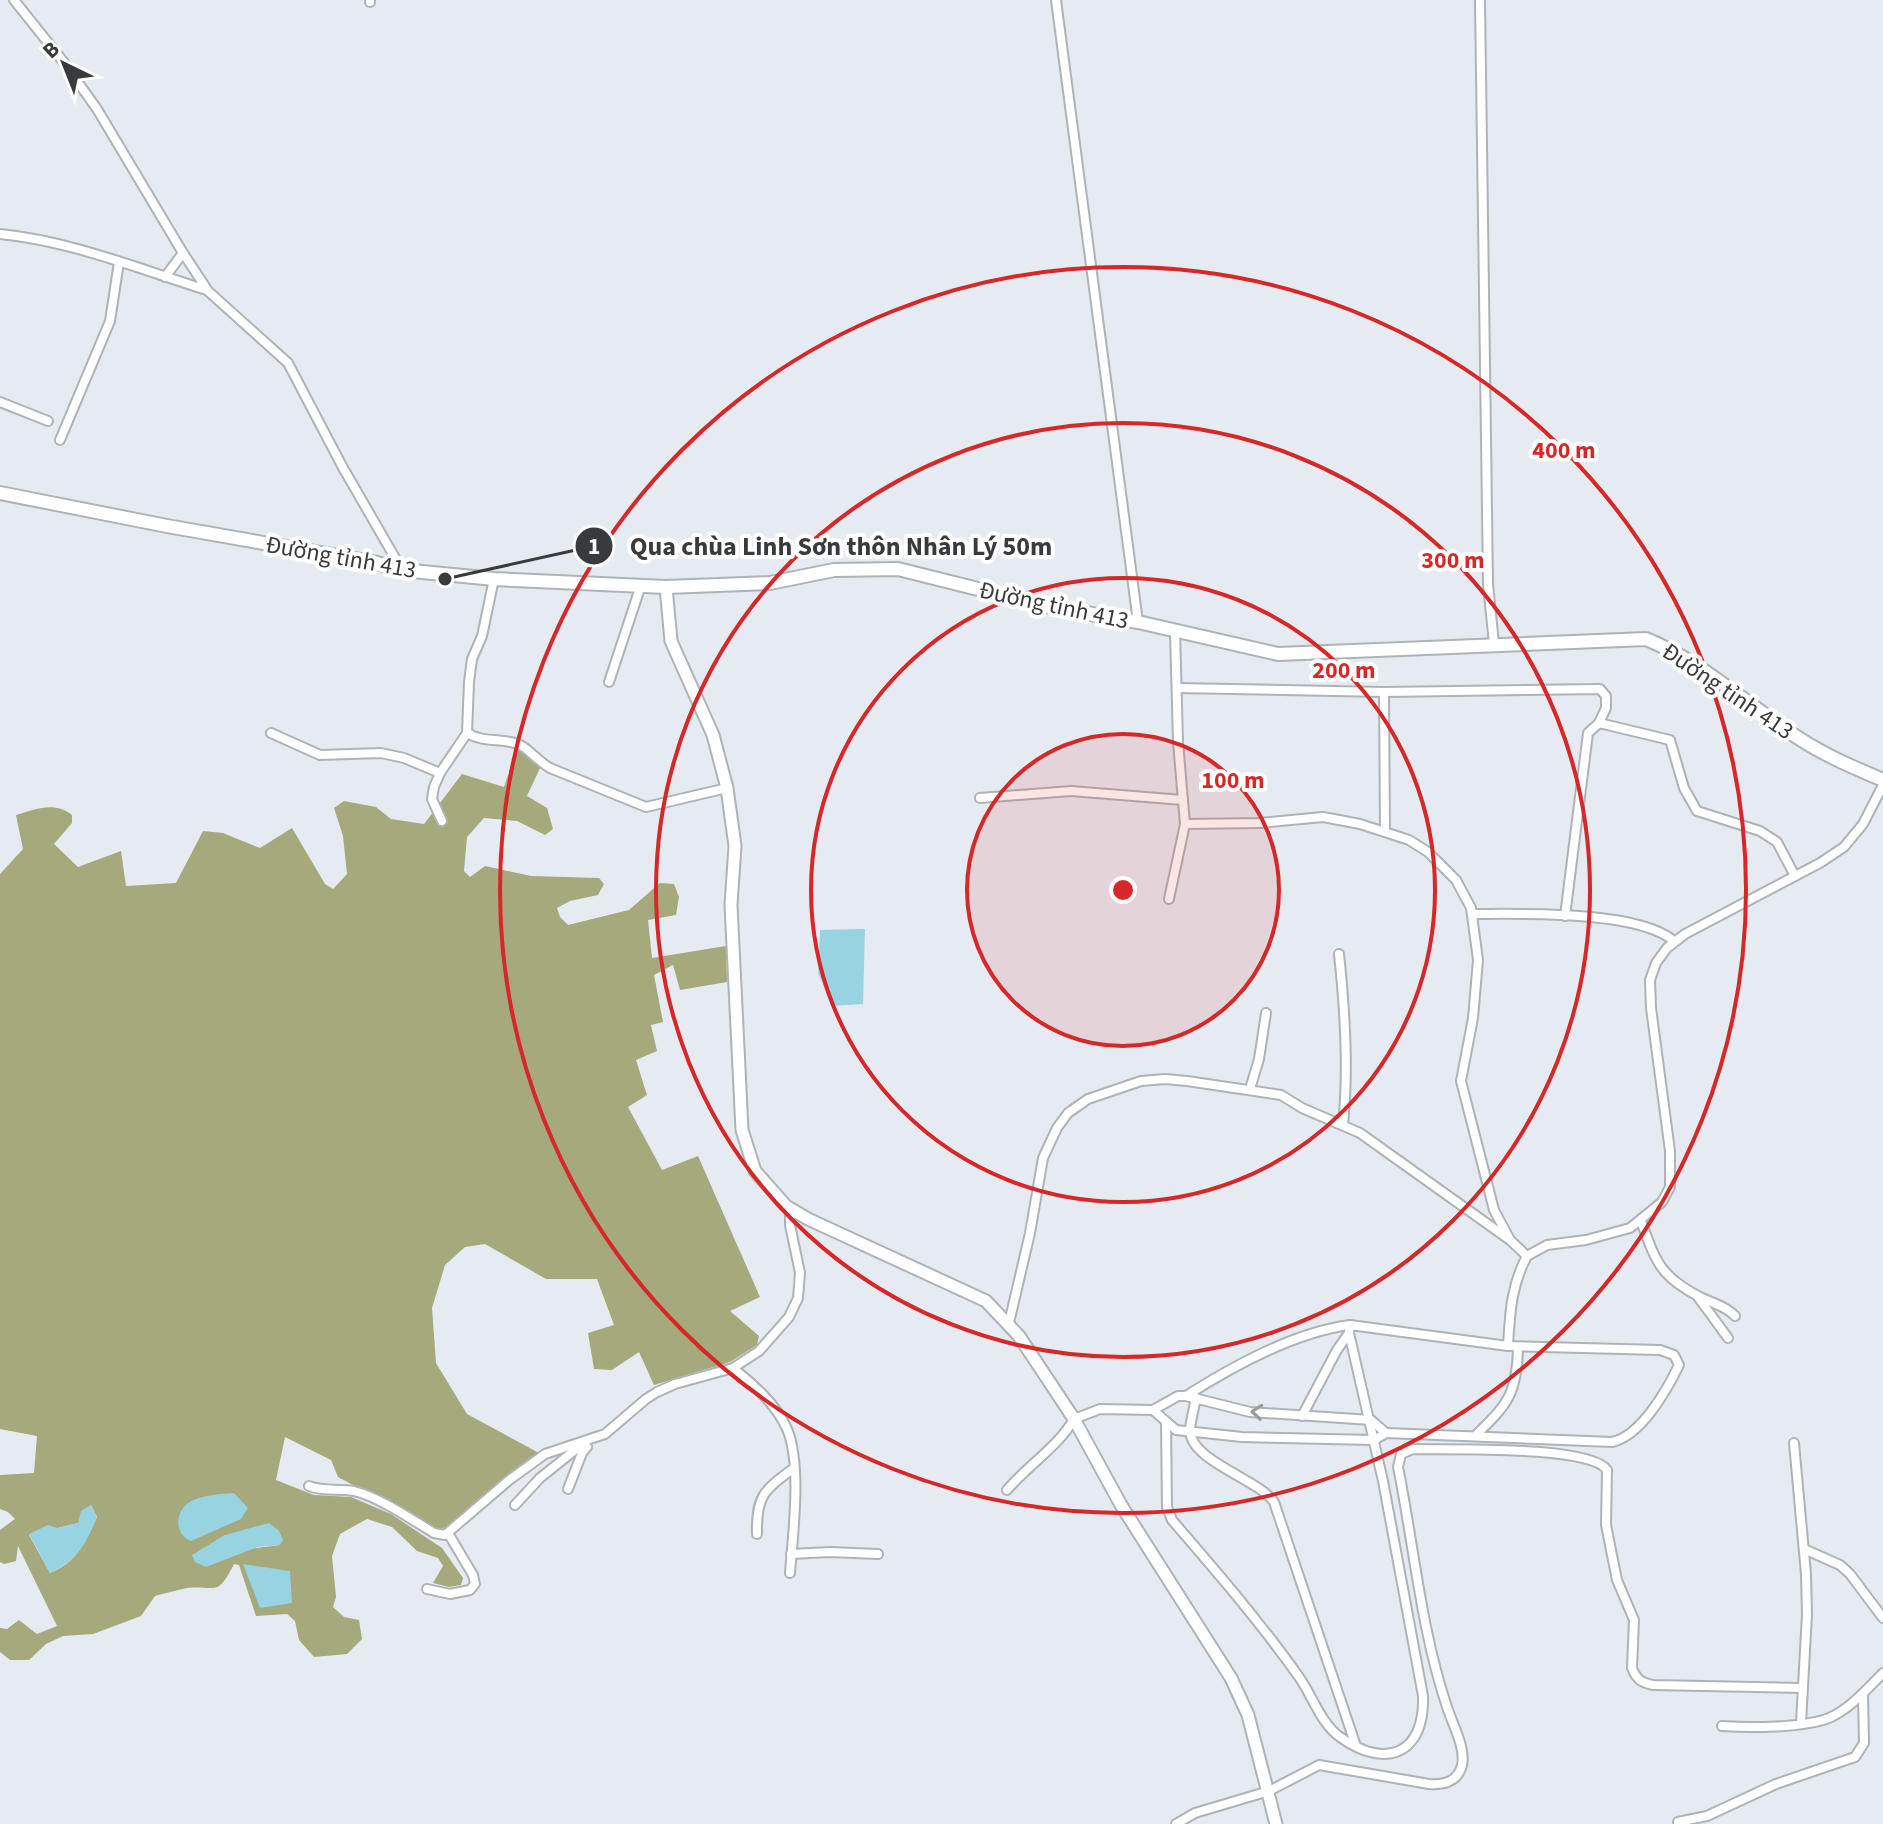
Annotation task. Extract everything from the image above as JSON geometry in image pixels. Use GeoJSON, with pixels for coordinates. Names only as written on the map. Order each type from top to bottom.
{"type":"FeatureCollection","features":[{"type":"Feature","properties":{"kind":"main road","name":"Đường tỉnh 413"},"geometry":{"type":"LineString","coordinates":[[0,493],[402,570],[494,579],[666,587],[770,583],[834,570],[898,569],[1046,606],[1138,622],[1278,654],[1646,639],[1671,649],[1696,665],[1801,740],[1883,782]]}},
{"type":"Feature","properties":{"kind":"street"},"geometry":{"type":"LineString","coordinates":[[14,0],[97,109],[208,291],[288,363],[402,570]]}},
{"type":"Feature","properties":{"kind":"street"},"geometry":{"type":"LineString","coordinates":[[1056,0],[1138,622]]}},
{"type":"Feature","properties":{"kind":"street"},"geometry":{"type":"LineString","coordinates":[[1480,0],[1488,584],[1494,644]]}},
{"type":"Feature","properties":{"kind":"street"},"geometry":{"type":"LineString","coordinates":[[0,234],[39,239],[208,291]]}},
{"type":"Feature","properties":{"kind":"street"},"geometry":{"type":"LineString","coordinates":[[165,277],[183,253]]}},
{"type":"Feature","properties":{"kind":"street"},"geometry":{"type":"LineString","coordinates":[[60,440],[110,321],[119,262]]}},
{"type":"Feature","properties":{"kind":"street"},"geometry":{"type":"LineString","coordinates":[[0,402],[48,421]]}},
{"type":"Feature","properties":{"kind":"street"},"geometry":{"type":"LineString","coordinates":[[442,821],[432,799],[440,773],[467,733],[472,659],[482,636],[494,579]]}},
{"type":"Feature","properties":{"kind":"street"},"geometry":{"type":"LineString","coordinates":[[609,682],[641,585]]}},
{"type":"Feature","properties":{"kind":"street"},"geometry":{"type":"LineString","coordinates":[[666,587],[671,641],[713,735],[727,788],[735,846],[731,905],[742,1130],[755,1171],[790,1208],[986,1301],[1009,1323],[1074,1419],[1121,1505],[1231,1678],[1248,1715],[1276,1824]]}},
{"type":"Feature","properties":{"kind":"street"},"geometry":{"type":"LineString","coordinates":[[1169,899],[1185,824],[1175,631]]}},
{"type":"Feature","properties":{"kind":"street"},"geometry":{"type":"LineString","coordinates":[[1177,688],[1384,692],[1600,689],[1606,696],[1606,708],[1599,723],[1588,733],[1565,916]]}},
{"type":"Feature","properties":{"kind":"street"},"geometry":{"type":"LineString","coordinates":[[1384,692],[1385,831]]}},
{"type":"Feature","properties":{"kind":"street"},"geometry":{"type":"LineString","coordinates":[[1599,723],[1670,740],[1684,788],[1697,811],[1760,831],[1777,842],[1795,876]]}},
{"type":"Feature","properties":{"kind":"street"},"geometry":{"type":"LineString","coordinates":[[271,733],[320,755],[381,753],[404,758],[440,773]]}},
{"type":"Feature","properties":{"kind":"street"},"geometry":{"type":"LineString","coordinates":[[467,733],[489,741],[519,744],[550,768],[646,807],[727,788]]}},
{"type":"Feature","properties":{"kind":"street"},"geometry":{"type":"LineString","coordinates":[[1475,1436],[1502,1409],[1516,1382],[1511,1297],[1517,1275],[1527,1256],[1547,1245],[1586,1240],[1630,1228],[1662,1202],[1670,1187],[1670,1151],[1651,1008],[1650,980],[1656,963],[1674,941],[1844,847],[1863,824],[1883,782]]}},
{"type":"Feature","properties":{"kind":"street"},"geometry":{"type":"LineString","coordinates":[[980,798],[1071,791],[1183,800]]}},
{"type":"Feature","properties":{"kind":"street"},"geometry":{"type":"LineString","coordinates":[[1185,824],[1260,823],[1323,817],[1385,831],[1409,840],[1443,866],[1463,891],[1472,914],[1478,971],[1461,1081],[1494,1210],[1510,1240]]}},
{"type":"Feature","properties":{"kind":"street"},"geometry":{"type":"LineString","coordinates":[[1472,914],[1617,919],[1662,931],[1674,941]]}},
{"type":"Feature","properties":{"kind":"street"},"geometry":{"type":"LineString","coordinates":[[1339,954],[1344,1039],[1343,1124]]}},
{"type":"Feature","properties":{"kind":"street"},"geometry":{"type":"LineString","coordinates":[[1250,1089],[1259,1059],[1266,1013]]}},
{"type":"Feature","properties":{"kind":"street"},"geometry":{"type":"LineString","coordinates":[[1009,1323],[1030,1233],[1043,1158],[1057,1128],[1068,1113],[1088,1099],[1141,1081],[1165,1079],[1281,1095],[1343,1124],[1376,1145],[1510,1240],[1527,1256]]}},
{"type":"Feature","properties":{"kind":"street"},"geometry":{"type":"LineString","coordinates":[[309,1486],[354,1491],[438,1534],[448,1533],[527,1466],[556,1448],[605,1434],[657,1392],[733,1368],[759,1351],[796,1305],[800,1273],[790,1225],[790,1208]]}},
{"type":"Feature","properties":{"kind":"street"},"geometry":{"type":"LineString","coordinates":[[1641,1221],[1657,1263],[1666,1274],[1698,1296],[1730,1310],[1735,1316]]}},
{"type":"Feature","properties":{"kind":"street"},"geometry":{"type":"LineString","coordinates":[[1698,1296],[1728,1338]]}},
{"type":"Feature","properties":{"kind":"street"},"geometry":{"type":"LineString","coordinates":[[1153,1410],[1176,1430],[1242,1437],[1374,1440],[1386,1433],[1596,1443],[1621,1440],[1644,1421],[1679,1365],[1674,1355],[1660,1350],[1513,1347],[1329,1328],[1244,1361],[1186,1396]]}},
{"type":"Feature","properties":{"kind":"street"},"geometry":{"type":"LineString","coordinates":[[1302,1416],[1350,1329]]}},
{"type":"Feature","properties":{"kind":"street"},"geometry":{"type":"LineString","coordinates":[[1166,1423],[1168,1515],[1282,1654],[1327,1725],[1338,1736],[1372,1752],[1403,1750],[1413,1742],[1424,1718],[1423,1696],[1371,1420],[1350,1329]]}},
{"type":"Feature","properties":{"kind":"street"},"geometry":{"type":"LineString","coordinates":[[733,1368],[753,1384],[780,1417],[790,1438],[794,1468],[790,1573]]}},
{"type":"Feature","properties":{"kind":"street"},"geometry":{"type":"LineString","coordinates":[[1007,1490],[1019,1475],[1065,1435],[1074,1419],[1100,1409],[1153,1410],[1178,1396],[1233,1409],[1371,1420],[1386,1433]]}},
{"type":"Feature","properties":{"kind":"street"},"geometry":{"type":"LineString","coordinates":[[1196,1398],[1190,1431],[1193,1442],[1200,1450],[1265,1491],[1274,1502],[1356,1746]]}},
{"type":"Feature","properties":{"kind":"street"},"geometry":{"type":"LineString","coordinates":[[568,1489],[582,1453],[596,1438]]}},
{"type":"Feature","properties":{"kind":"street"},"geometry":{"type":"LineString","coordinates":[[515,1505],[540,1478],[585,1441]]}},
{"type":"Feature","properties":{"kind":"street"},"geometry":{"type":"LineString","coordinates":[[1794,1443],[1807,1614],[1801,1723]]}},
{"type":"Feature","properties":{"kind":"street"},"geometry":{"type":"LineString","coordinates":[[1176,1824],[1195,1813],[1269,1791],[1319,1765],[1443,1785],[1451,1782],[1462,1767],[1459,1745],[1438,1677],[1398,1467],[1401,1454],[1413,1449],[1544,1452],[1599,1461],[1607,1470],[1606,1525],[1617,1580],[1634,1620],[1632,1668],[1639,1681],[1653,1685],[1801,1688]]}},
{"type":"Feature","properties":{"kind":"street"},"geometry":{"type":"LineString","coordinates":[[757,1534],[759,1501],[767,1490],[794,1468]]}},
{"type":"Feature","properties":{"kind":"street"},"geometry":{"type":"LineString","coordinates":[[427,1589],[462,1593],[475,1584],[473,1575],[448,1533]]}},
{"type":"Feature","properties":{"kind":"street"},"geometry":{"type":"LineString","coordinates":[[1804,1549],[1840,1565],[1883,1618]]}},
{"type":"Feature","properties":{"kind":"street"},"geometry":{"type":"LineString","coordinates":[[791,1554],[878,1554]]}},
{"type":"Feature","properties":{"kind":"street"},"geometry":{"type":"LineString","coordinates":[[1722,1726],[1750,1728],[1829,1718],[1863,1694],[1883,1673]]}},
{"type":"Feature","properties":{"kind":"street"},"geometry":{"type":"LineString","coordinates":[[1678,1822],[1707,1816],[1776,1784],[1855,1757],[1864,1743],[1863,1694]]}},
{"type":"Feature","properties":{"kind":"green space"},"geometry":{"type":"Polygon","coordinates":[[[517,748],[526,748],[540,768],[527,796],[547,808],[553,829],[545,835],[517,821],[484,818],[467,837],[464,871],[470,877],[485,866],[531,876],[599,878],[604,884],[598,895],[570,901],[557,908],[568,925],[629,910],[660,883],[674,884],[679,897],[676,915],[648,920],[652,958],[726,946],[727,982],[680,990],[673,965],[654,975],[663,1022],[651,1025],[657,1051],[636,1060],[647,1095],[628,1107],[662,1170],[698,1156],[760,1297],[730,1311],[759,1336],[757,1345],[730,1362],[654,1385],[639,1352],[612,1370],[594,1369],[588,1333],[614,1325],[597,1279],[546,1279],[485,1244],[465,1247],[445,1265],[432,1308],[436,1363],[467,1414],[539,1453],[446,1527],[437,1530],[338,1477],[331,1460],[285,1437],[276,1480],[314,1495],[351,1497],[391,1514],[442,1548],[463,1578],[461,1585],[449,1587],[433,1583],[443,1566],[438,1558],[417,1551],[392,1527],[367,1519],[340,1534],[332,1556],[336,1597],[333,1607],[344,1617],[359,1620],[362,1639],[347,1654],[314,1657],[299,1640],[295,1621],[287,1614],[256,1616],[239,1565],[234,1564],[224,1582],[215,1588],[187,1588],[155,1596],[141,1616],[93,1634],[63,1636],[46,1644],[29,1660],[10,1660],[0,1652],[0,1628],[7,1629],[19,1620],[37,1634],[57,1626],[18,1546],[16,1561],[0,1562],[0,1530],[15,1519],[0,1509],[0,1475],[34,1473],[37,1436],[0,1429],[0,874],[23,849],[16,815],[52,807],[66,811],[72,815],[72,823],[54,844],[78,867],[121,851],[126,886],[176,883],[203,831],[223,833],[260,848],[292,828],[325,884],[333,889],[347,874],[343,836],[334,808],[344,801],[376,807],[391,819],[424,824],[462,774],[504,787],[517,748]],[[91,1505],[78,1523],[29,1535],[50,1573],[74,1557],[84,1543],[97,1517],[91,1505]],[[225,1535],[192,1556],[280,1545],[225,1535]]]}},
{"type":"Feature","properties":{"kind":"water"},"geometry":{"type":"Polygon","coordinates":[[[865,929],[863,1004],[831,1006],[818,972],[820,930],[865,929]]]}},
{"type":"Feature","properties":{"kind":"water"},"geometry":{"type":"Polygon","coordinates":[[[234,1493],[248,1508],[241,1519],[191,1541],[182,1534],[179,1518],[188,1503],[216,1494],[234,1493]]]}},
{"type":"Feature","properties":{"kind":"water"},"geometry":{"type":"Polygon","coordinates":[[[91,1505],[97,1517],[84,1544],[74,1557],[50,1573],[29,1534],[48,1525],[58,1528],[78,1523],[81,1511],[91,1505]]]}},
{"type":"Feature","properties":{"kind":"water"},"geometry":{"type":"Polygon","coordinates":[[[269,1523],[279,1531],[283,1540],[280,1545],[258,1547],[206,1567],[195,1562],[192,1555],[225,1535],[269,1523]]]}},
{"type":"Feature","properties":{"kind":"water"},"geometry":{"type":"Polygon","coordinates":[[[243,1564],[290,1571],[292,1603],[260,1608],[243,1564]]]}},
{"type":"Feature","properties":{"kind":"place","name":"Qua chùa Linh Sơn thôn Nhân Lý 50m"},"geometry":{"type":"Point","coordinates":[445,579]}}]}
